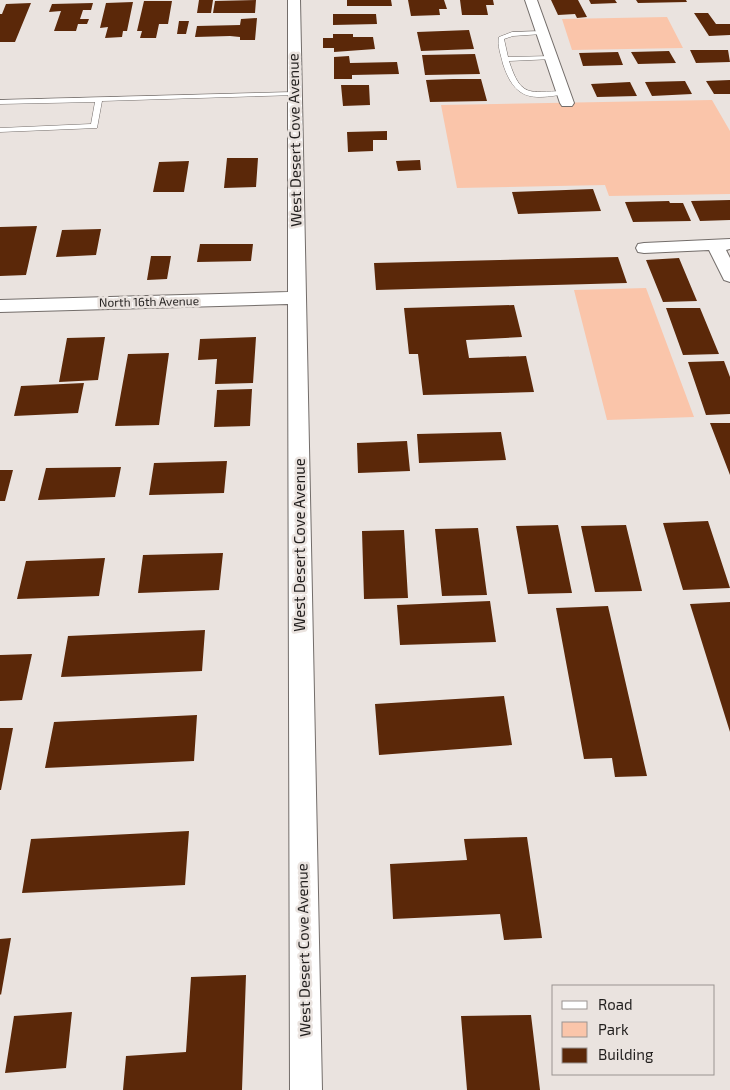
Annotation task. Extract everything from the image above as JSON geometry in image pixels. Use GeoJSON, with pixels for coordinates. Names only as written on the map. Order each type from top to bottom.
{"type":"FeatureCollection","features":[{"type":"Feature","properties":{"kind":"street","name":"West Desert Cove Avenue"},"geometry":{"type":"LineString","coordinates":[[294,0],[306,1090]]}},
{"type":"Feature","properties":{"kind":"street"},"geometry":{"type":"LineString","coordinates":[[531,0],[565,98]]}},
{"type":"Feature","properties":{"kind":"street"},"geometry":{"type":"LineString","coordinates":[[644,248],[723,245],[730,276]]}},
{"type":"Feature","properties":{"kind":"street","name":"North 16th Avenue"},"geometry":{"type":"LineString","coordinates":[[0,306],[297,298]]}},
{"type":"Feature","properties":{"kind":"lane"},"geometry":{"type":"LineString","coordinates":[[542,32],[505,35],[502,38],[512,77],[517,87],[523,92],[565,98]]}},
{"type":"Feature","properties":{"kind":"lane"},"geometry":{"type":"LineString","coordinates":[[506,59],[551,58]]}},
{"type":"Feature","properties":{"kind":"lane"},"geometry":{"type":"LineString","coordinates":[[0,102],[295,94]]}},
{"type":"Feature","properties":{"kind":"lane"},"geometry":{"type":"LineString","coordinates":[[0,130],[94,126],[99,100]]}},
{"type":"Feature","properties":{"kind":"green space"},"geometry":{"type":"Polygon","coordinates":[[[667,17],[683,48],[572,50],[562,19],[667,17]]]}},
{"type":"Feature","properties":{"kind":"green space"},"geometry":{"type":"Polygon","coordinates":[[[712,100],[730,131],[730,194],[609,196],[605,185],[457,188],[441,105],[712,100]]]}},
{"type":"Feature","properties":{"kind":"green space"},"geometry":{"type":"Polygon","coordinates":[[[646,288],[694,417],[607,420],[574,290],[646,288]]]}},
{"type":"Feature","properties":{"kind":"building"},"geometry":{"type":"Polygon","coordinates":[[[199,0],[213,0],[211,13],[197,13],[199,0]]]}},
{"type":"Feature","properties":{"kind":"building"},"geometry":{"type":"Polygon","coordinates":[[[256,0],[255,13],[213,13],[215,1],[256,0]]]}},
{"type":"Feature","properties":{"kind":"building"},"geometry":{"type":"Polygon","coordinates":[[[347,0],[391,0],[392,6],[347,6],[347,0]]]}},
{"type":"Feature","properties":{"kind":"building"},"geometry":{"type":"Polygon","coordinates":[[[408,0],[444,0],[447,9],[439,9],[440,15],[411,16],[408,0]]]}},
{"type":"Feature","properties":{"kind":"building"},"geometry":{"type":"Polygon","coordinates":[[[460,0],[493,0],[494,5],[486,5],[488,15],[462,15],[460,0]]]}},
{"type":"Feature","properties":{"kind":"building"},"geometry":{"type":"Polygon","coordinates":[[[551,0],[578,0],[587,17],[577,18],[575,14],[558,15],[551,0]]]}},
{"type":"Feature","properties":{"kind":"building"},"geometry":{"type":"Polygon","coordinates":[[[589,0],[615,0],[617,3],[591,4],[589,0]]]}},
{"type":"Feature","properties":{"kind":"building"},"geometry":{"type":"Polygon","coordinates":[[[636,0],[686,0],[687,2],[638,3],[636,0]]]}},
{"type":"Feature","properties":{"kind":"building"},"geometry":{"type":"Polygon","coordinates":[[[144,1],[172,1],[168,24],[159,24],[156,38],[140,38],[142,31],[137,31],[144,1]]]}},
{"type":"Feature","properties":{"kind":"building"},"geometry":{"type":"Polygon","coordinates":[[[133,2],[127,31],[123,31],[122,37],[105,38],[108,27],[100,28],[106,3],[133,2]]]}},
{"type":"Feature","properties":{"kind":"building"},"geometry":{"type":"Polygon","coordinates":[[[31,3],[15,42],[0,42],[0,14],[2,14],[6,4],[31,3]]]}},
{"type":"Feature","properties":{"kind":"building"},"geometry":{"type":"Polygon","coordinates":[[[93,3],[91,10],[83,10],[80,19],[89,19],[87,24],[78,24],[76,31],[54,31],[61,11],[49,12],[52,4],[93,3]]]}},
{"type":"Feature","properties":{"kind":"building"},"geometry":{"type":"Polygon","coordinates":[[[694,13],[708,13],[716,24],[730,24],[730,35],[709,36],[694,13]]]}},
{"type":"Feature","properties":{"kind":"building"},"geometry":{"type":"Polygon","coordinates":[[[333,14],[376,14],[377,24],[333,25],[333,14]]]}},
{"type":"Feature","properties":{"kind":"building"},"geometry":{"type":"Polygon","coordinates":[[[257,18],[255,40],[240,40],[240,37],[230,36],[195,37],[197,26],[240,25],[241,19],[257,18]]]}},
{"type":"Feature","properties":{"kind":"building"},"geometry":{"type":"Polygon","coordinates":[[[179,21],[189,21],[186,34],[177,34],[179,21]]]}},
{"type":"Feature","properties":{"kind":"building"},"geometry":{"type":"Polygon","coordinates":[[[469,30],[474,49],[421,51],[417,32],[469,30]]]}},
{"type":"Feature","properties":{"kind":"building"},"geometry":{"type":"Polygon","coordinates":[[[333,34],[373,37],[375,49],[334,52],[334,48],[323,48],[323,38],[333,38],[333,34]]]}},
{"type":"Feature","properties":{"kind":"building"},"geometry":{"type":"Polygon","coordinates":[[[690,50],[728,50],[730,62],[696,63],[690,50]]]}},
{"type":"Feature","properties":{"kind":"building"},"geometry":{"type":"Polygon","coordinates":[[[669,51],[676,63],[638,64],[631,52],[669,51]]]}},
{"type":"Feature","properties":{"kind":"building"},"geometry":{"type":"Polygon","coordinates":[[[618,52],[623,65],[583,66],[579,53],[618,52]]]}},
{"type":"Feature","properties":{"kind":"building"},"geometry":{"type":"Polygon","coordinates":[[[475,54],[480,74],[425,75],[422,55],[475,54]]]}},
{"type":"Feature","properties":{"kind":"building"},"geometry":{"type":"Polygon","coordinates":[[[349,56],[350,63],[397,62],[399,74],[352,75],[352,79],[334,79],[334,57],[349,56]]]}},
{"type":"Feature","properties":{"kind":"building"},"geometry":{"type":"Polygon","coordinates":[[[481,79],[487,101],[430,102],[426,80],[481,79]]]}},
{"type":"Feature","properties":{"kind":"building"},"geometry":{"type":"Polygon","coordinates":[[[730,80],[730,94],[714,94],[706,81],[730,80]]]}},
{"type":"Feature","properties":{"kind":"building"},"geometry":{"type":"Polygon","coordinates":[[[685,81],[692,94],[652,96],[645,82],[685,81]]]}},
{"type":"Feature","properties":{"kind":"building"},"geometry":{"type":"Polygon","coordinates":[[[630,82],[637,96],[597,97],[591,84],[630,82]]]}},
{"type":"Feature","properties":{"kind":"building"},"geometry":{"type":"Polygon","coordinates":[[[341,85],[369,85],[370,105],[343,106],[341,85]]]}},
{"type":"Feature","properties":{"kind":"building"},"geometry":{"type":"Polygon","coordinates":[[[387,131],[387,140],[373,140],[373,151],[348,152],[347,132],[387,131]]]}},
{"type":"Feature","properties":{"kind":"building"},"geometry":{"type":"Polygon","coordinates":[[[227,158],[258,158],[256,187],[224,188],[227,158]]]}},
{"type":"Feature","properties":{"kind":"building"},"geometry":{"type":"Polygon","coordinates":[[[420,160],[421,170],[398,171],[396,161],[420,160]]]}},
{"type":"Feature","properties":{"kind":"building"},"geometry":{"type":"Polygon","coordinates":[[[189,161],[184,192],[153,192],[159,162],[189,161]]]}},
{"type":"Feature","properties":{"kind":"building"},"geometry":{"type":"Polygon","coordinates":[[[593,189],[601,211],[518,214],[512,192],[593,189]]]}},
{"type":"Feature","properties":{"kind":"building"},"geometry":{"type":"Polygon","coordinates":[[[730,200],[730,220],[700,221],[691,201],[730,200]]]}},
{"type":"Feature","properties":{"kind":"building"},"geometry":{"type":"Polygon","coordinates":[[[669,201],[670,203],[683,203],[691,221],[633,222],[625,202],[669,201]]]}},
{"type":"Feature","properties":{"kind":"building"},"geometry":{"type":"Polygon","coordinates":[[[37,226],[26,275],[0,276],[0,227],[37,226]]]}},
{"type":"Feature","properties":{"kind":"building"},"geometry":{"type":"Polygon","coordinates":[[[101,229],[96,255],[56,257],[62,230],[101,229]]]}},
{"type":"Feature","properties":{"kind":"building"},"geometry":{"type":"Polygon","coordinates":[[[200,244],[253,244],[251,261],[197,262],[200,244]]]}},
{"type":"Feature","properties":{"kind":"building"},"geometry":{"type":"Polygon","coordinates":[[[151,256],[171,256],[167,279],[147,280],[151,256]]]}},
{"type":"Feature","properties":{"kind":"building"},"geometry":{"type":"Polygon","coordinates":[[[618,257],[627,283],[376,290],[374,263],[618,257]]]}},
{"type":"Feature","properties":{"kind":"building"},"geometry":{"type":"Polygon","coordinates":[[[679,258],[697,301],[663,302],[646,260],[679,258]]]}},
{"type":"Feature","properties":{"kind":"building"},"geometry":{"type":"Polygon","coordinates":[[[514,305],[522,337],[466,340],[469,358],[526,356],[534,392],[423,395],[418,354],[409,354],[404,308],[514,305]]]}},
{"type":"Feature","properties":{"kind":"building"},"geometry":{"type":"Polygon","coordinates":[[[666,308],[700,308],[719,354],[683,355],[666,308]]]}},
{"type":"Feature","properties":{"kind":"building"},"geometry":{"type":"Polygon","coordinates":[[[105,337],[98,380],[59,382],[67,338],[105,337]]]}},
{"type":"Feature","properties":{"kind":"building"},"geometry":{"type":"Polygon","coordinates":[[[256,337],[253,383],[215,384],[217,359],[198,360],[200,339],[256,337]]]}},
{"type":"Feature","properties":{"kind":"building"},"geometry":{"type":"Polygon","coordinates":[[[169,353],[159,425],[115,426],[128,354],[169,353]]]}},
{"type":"Feature","properties":{"kind":"building"},"geometry":{"type":"Polygon","coordinates":[[[724,361],[730,377],[730,414],[706,415],[688,362],[724,361]]]}},
{"type":"Feature","properties":{"kind":"building"},"geometry":{"type":"Polygon","coordinates":[[[84,383],[78,413],[14,416],[21,386],[84,383]]]}},
{"type":"Feature","properties":{"kind":"building"},"geometry":{"type":"Polygon","coordinates":[[[252,389],[250,426],[214,427],[217,390],[252,389]]]}},
{"type":"Feature","properties":{"kind":"building"},"geometry":{"type":"Polygon","coordinates":[[[710,423],[730,423],[730,475],[710,423]]]}},
{"type":"Feature","properties":{"kind":"building"},"geometry":{"type":"Polygon","coordinates":[[[501,432],[506,460],[419,463],[417,434],[501,432]]]}},
{"type":"Feature","properties":{"kind":"building"},"geometry":{"type":"Polygon","coordinates":[[[407,441],[410,471],[358,473],[357,443],[407,441]]]}},
{"type":"Feature","properties":{"kind":"building"},"geometry":{"type":"Polygon","coordinates":[[[227,461],[224,493],[149,495],[154,463],[227,461]]]}},
{"type":"Feature","properties":{"kind":"building"},"geometry":{"type":"Polygon","coordinates":[[[121,467],[115,497],[38,500],[46,468],[121,467]]]}},
{"type":"Feature","properties":{"kind":"building"},"geometry":{"type":"Polygon","coordinates":[[[0,470],[13,470],[5,501],[0,501],[0,470]]]}},
{"type":"Feature","properties":{"kind":"building"},"geometry":{"type":"Polygon","coordinates":[[[708,521],[730,588],[683,590],[663,523],[708,521]]]}},
{"type":"Feature","properties":{"kind":"building"},"geometry":{"type":"Polygon","coordinates":[[[558,525],[572,593],[528,594],[516,526],[558,525]]]}},
{"type":"Feature","properties":{"kind":"building"},"geometry":{"type":"Polygon","coordinates":[[[626,525],[642,591],[595,592],[581,526],[626,525]]]}},
{"type":"Feature","properties":{"kind":"building"},"geometry":{"type":"Polygon","coordinates":[[[478,528],[487,595],[442,596],[435,529],[478,528]]]}},
{"type":"Feature","properties":{"kind":"building"},"geometry":{"type":"Polygon","coordinates":[[[404,530],[408,598],[364,599],[362,531],[404,530]]]}},
{"type":"Feature","properties":{"kind":"building"},"geometry":{"type":"Polygon","coordinates":[[[223,553],[219,590],[138,593],[143,555],[223,553]]]}},
{"type":"Feature","properties":{"kind":"building"},"geometry":{"type":"Polygon","coordinates":[[[105,558],[99,596],[17,599],[26,561],[105,558]]]}},
{"type":"Feature","properties":{"kind":"building"},"geometry":{"type":"Polygon","coordinates":[[[490,601],[496,642],[400,645],[397,605],[490,601]]]}},
{"type":"Feature","properties":{"kind":"building"},"geometry":{"type":"Polygon","coordinates":[[[730,602],[730,732],[690,604],[730,602]]]}},
{"type":"Feature","properties":{"kind":"building"},"geometry":{"type":"Polygon","coordinates":[[[608,606],[647,776],[615,777],[612,758],[584,759],[556,608],[608,606]]]}},
{"type":"Feature","properties":{"kind":"building"},"geometry":{"type":"Polygon","coordinates":[[[205,630],[202,671],[61,677],[68,636],[205,630]]]}},
{"type":"Feature","properties":{"kind":"building"},"geometry":{"type":"Polygon","coordinates":[[[32,654],[22,700],[0,701],[0,655],[32,654]]]}},
{"type":"Feature","properties":{"kind":"building"},"geometry":{"type":"Polygon","coordinates":[[[504,696],[512,745],[379,755],[375,704],[504,696]]]}},
{"type":"Feature","properties":{"kind":"building"},"geometry":{"type":"Polygon","coordinates":[[[197,715],[194,761],[45,768],[54,722],[197,715]]]}},
{"type":"Feature","properties":{"kind":"building"},"geometry":{"type":"Polygon","coordinates":[[[0,728],[13,728],[1,790],[0,790],[0,728]]]}},
{"type":"Feature","properties":{"kind":"building"},"geometry":{"type":"Polygon","coordinates":[[[189,831],[185,885],[22,893],[31,839],[189,831]]]}},
{"type":"Feature","properties":{"kind":"building"},"geometry":{"type":"Polygon","coordinates":[[[527,837],[542,938],[504,940],[500,914],[393,919],[390,864],[467,860],[464,839],[527,837]]]}},
{"type":"Feature","properties":{"kind":"building"},"geometry":{"type":"Polygon","coordinates":[[[11,938],[1,995],[0,939],[11,938]]]}},
{"type":"Feature","properties":{"kind":"building"},"geometry":{"type":"Polygon","coordinates":[[[246,975],[242,1090],[123,1090],[126,1056],[186,1052],[191,977],[246,975]]]}},
{"type":"Feature","properties":{"kind":"building"},"geometry":{"type":"Polygon","coordinates":[[[72,1012],[66,1068],[5,1073],[14,1016],[72,1012]]]}},
{"type":"Feature","properties":{"kind":"building"},"geometry":{"type":"Polygon","coordinates":[[[531,1015],[540,1090],[467,1090],[461,1016],[531,1015]]]}}]}
